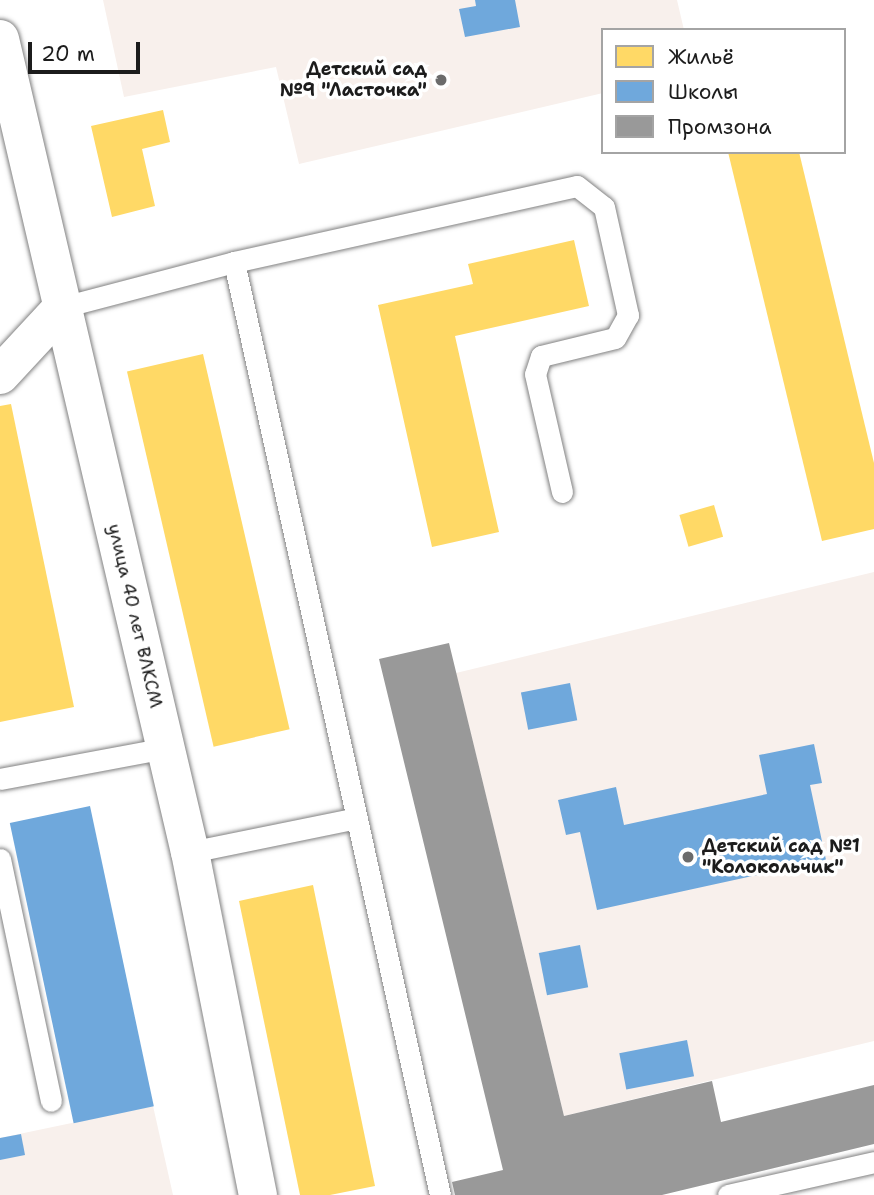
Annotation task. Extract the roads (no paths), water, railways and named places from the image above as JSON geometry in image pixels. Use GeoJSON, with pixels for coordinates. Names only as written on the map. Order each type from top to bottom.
{"type":"FeatureCollection","features":[{"type":"Feature","properties":{"kind":"street","name":"улица 40 лет ВЛКСМ"},"geometry":{"type":"LineString","coordinates":[[0,39],[190,852],[258,1195]]}},
{"type":"Feature","properties":{"kind":"street"},"geometry":{"type":"LineString","coordinates":[[0,375],[63,307]]}},
{"type":"Feature","properties":{"kind":"lane"},"geometry":{"type":"LineString","coordinates":[[63,307],[234,262],[578,186],[604,207],[628,315],[615,338],[541,356],[535,374],[562,492]]}},
{"type":"Feature","properties":{"kind":"lane"},"geometry":{"type":"LineString","coordinates":[[234,262],[440,1195]]}},
{"type":"Feature","properties":{"kind":"lane"},"geometry":{"type":"LineString","coordinates":[[0,779],[166,748]]}},
{"type":"Feature","properties":{"kind":"lane"},"geometry":{"type":"LineString","coordinates":[[190,852],[357,818]]}},
{"type":"Feature","properties":{"kind":"lane"},"geometry":{"type":"LineString","coordinates":[[0,859],[51,1101]]}},
{"type":"Feature","properties":{"kind":"lane"},"geometry":{"type":"LineString","coordinates":[[728,1195],[874,1162]]}},
{"type":"Feature","properties":{"kind":"place","name":"Детский сад №9 \"Ласточка\""},"geometry":{"type":"Point","coordinates":[441,80]}},
{"type":"Feature","properties":{"kind":"place","name":"Детский сад №1 \"Колокольчик\""},"geometry":{"type":"Point","coordinates":[688,857]}}]}
